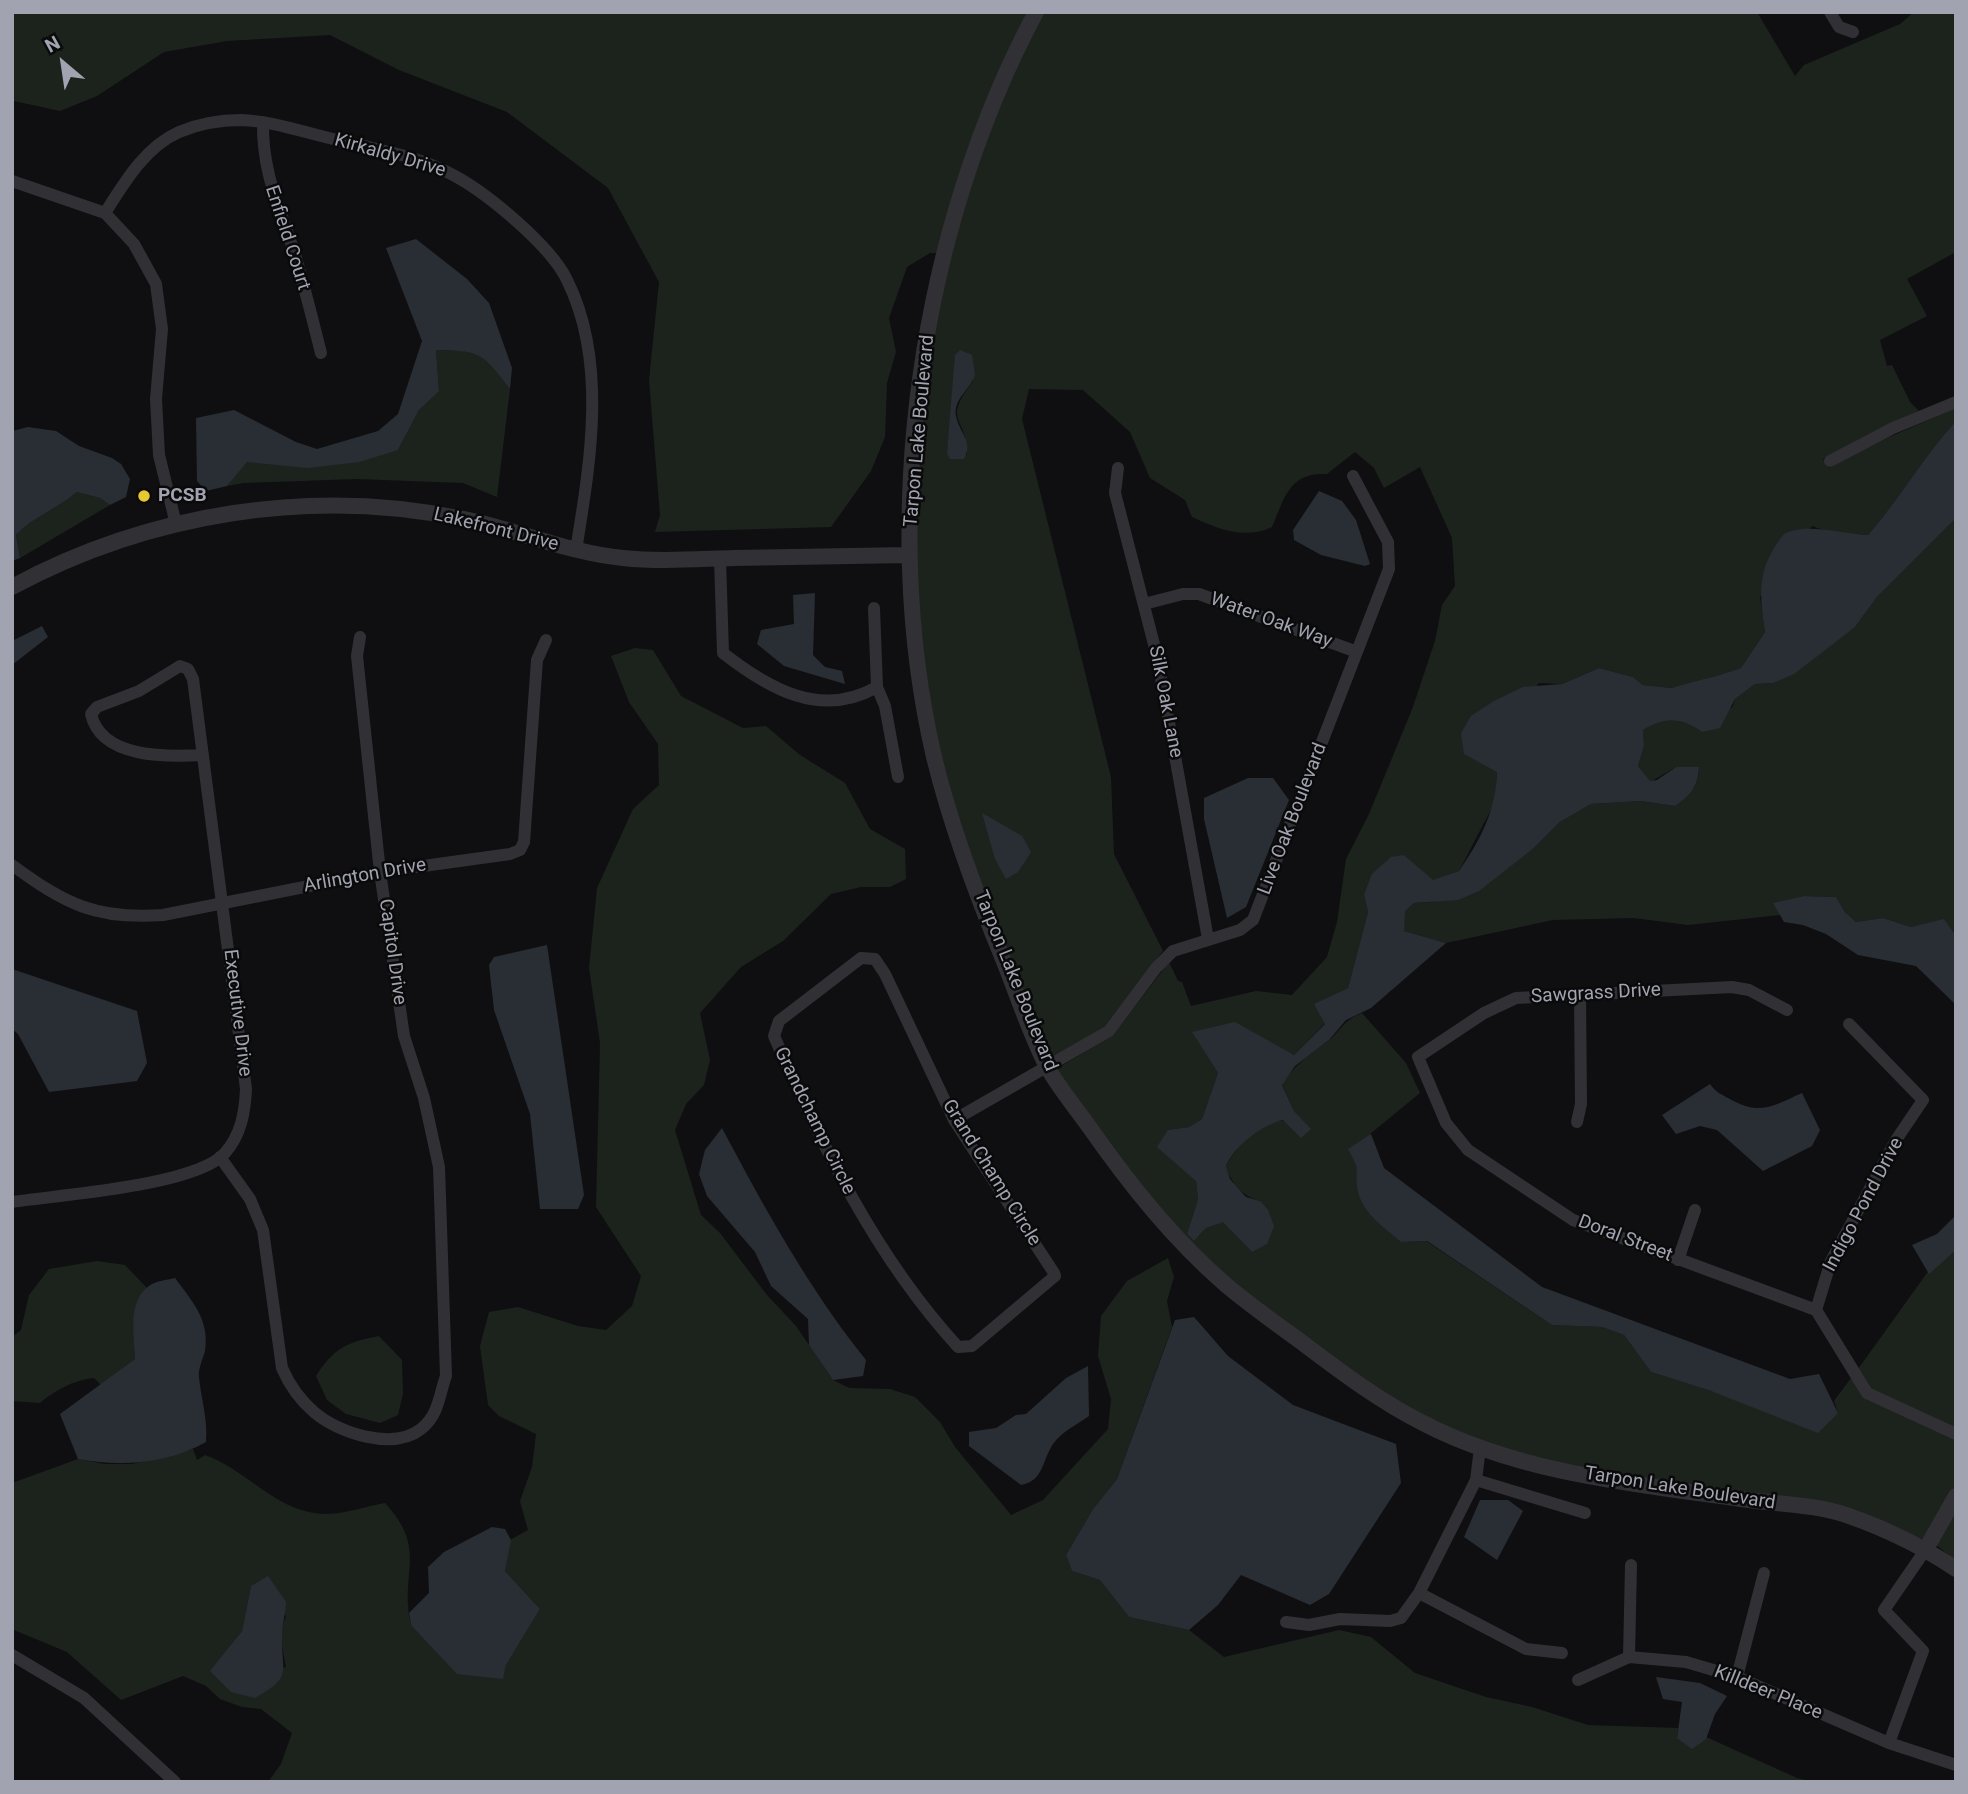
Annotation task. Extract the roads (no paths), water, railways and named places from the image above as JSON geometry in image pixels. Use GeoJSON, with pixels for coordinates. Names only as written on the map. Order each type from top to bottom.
{"type":"FeatureCollection","features":[{"type":"Feature","properties":{"kind":"street","name":"Tarpon Lake Boulevard"},"geometry":{"type":"LineString","coordinates":[[1036,12],[987,120],[968,174],[939,278],[917,419],[909,555],[922,690],[935,760],[986,919],[1047,1068],[1129,1183],[1173,1235],[1227,1286],[1356,1381],[1421,1423],[1480,1448],[1602,1480],[1844,1514],[1926,1549],[1956,1569]]}},
{"type":"Feature","properties":{"kind":"street"},"geometry":{"type":"LineString","coordinates":[[1830,12],[1839,27],[1853,32]]}},
{"type":"Feature","properties":{"kind":"street","name":"Kirkaldy Drive"},"geometry":{"type":"LineString","coordinates":[[105,212],[132,171],[160,144],[178,132],[213,122],[263,122],[397,155],[454,175],[489,198],[547,252],[566,278],[580,314],[591,382],[588,472],[576,550]]}},
{"type":"Feature","properties":{"kind":"street","name":"Enfield Court"},"geometry":{"type":"LineString","coordinates":[[263,122],[262,150],[268,180],[296,257],[321,353]]}},
{"type":"Feature","properties":{"kind":"street"},"geometry":{"type":"LineString","coordinates":[[12,181],[105,212],[134,244],[156,284],[162,329],[156,398],[159,455],[176,524]]}},
{"type":"Feature","properties":{"kind":"street"},"geometry":{"type":"LineString","coordinates":[[1830,461],[1881,434],[1956,401]]}},
{"type":"Feature","properties":{"kind":"street","name":"Silk Oak Lane"},"geometry":{"type":"LineString","coordinates":[[1118,468],[1115,493],[1157,656],[1208,939]]}},
{"type":"Feature","properties":{"kind":"street","name":"Live Oak Boulevard"},"geometry":{"type":"LineString","coordinates":[[954,1120],[1110,1031],[1156,968],[1173,951],[1240,930],[1254,920],[1389,569],[1391,557],[1388,542],[1353,476]]}},
{"type":"Feature","properties":{"kind":"street","name":"Lakefront Drive"},"geometry":{"type":"LineString","coordinates":[[12,587],[88,552],[176,524],[272,508],[380,508],[465,519],[576,550],[654,560],[909,555]]}},
{"type":"Feature","properties":{"kind":"street"},"geometry":{"type":"LineString","coordinates":[[720,559],[723,653],[745,670],[796,697],[824,703],[862,696],[877,687]]}},
{"type":"Feature","properties":{"kind":"street","name":"Water Oak Way"},"geometry":{"type":"LineString","coordinates":[[1144,604],[1183,594],[1199,594],[1356,652]]}},
{"type":"Feature","properties":{"kind":"street"},"geometry":{"type":"LineString","coordinates":[[874,608],[877,687],[885,706],[898,778]]}},
{"type":"Feature","properties":{"kind":"street","name":"Capitol Drive"},"geometry":{"type":"LineString","coordinates":[[220,1157],[250,1199],[263,1230],[282,1368],[288,1380],[315,1413],[340,1428],[394,1439],[421,1429],[434,1413],[446,1376],[439,1167],[424,1098],[404,1036],[380,872],[357,656],[360,637]]}},
{"type":"Feature","properties":{"kind":"street","name":"Arlington Drive"},"geometry":{"type":"LineString","coordinates":[[12,864],[77,906],[114,916],[163,915],[380,872],[510,854],[520,850],[524,842],[537,660],[546,640]]}},
{"type":"Feature","properties":{"kind":"street","name":"Executive Drive"},"geometry":{"type":"LineString","coordinates":[[202,755],[146,755],[111,740],[93,721],[91,714],[97,708],[139,691],[172,669],[180,666],[188,669],[192,679],[223,902],[246,1089],[243,1121],[220,1157]]}},
{"type":"Feature","properties":{"kind":"street","name":"Grandchamp Circle"},"geometry":{"type":"LineString","coordinates":[[875,959],[861,958],[779,1021],[774,1036],[819,1140],[856,1209],[924,1309],[958,1347]]}},
{"type":"Feature","properties":{"kind":"street","name":"Grand Champ Circle"},"geometry":{"type":"LineString","coordinates":[[875,959],[954,1120],[1055,1276],[972,1346],[958,1347]]}},
{"type":"Feature","properties":{"kind":"street","name":"Sawgrass Drive"},"geometry":{"type":"LineString","coordinates":[[1418,1057],[1500,1003],[1516,998],[1732,987],[1749,990],[1787,1010]]}},
{"type":"Feature","properties":{"kind":"street"},"geometry":{"type":"LineString","coordinates":[[1577,1122],[1581,1104],[1580,994]]}},
{"type":"Feature","properties":{"kind":"street","name":"Indigo Pond Drive"},"geometry":{"type":"LineString","coordinates":[[1815,1310],[1831,1261],[1896,1140],[1923,1100],[1849,1024]]}},
{"type":"Feature","properties":{"kind":"street","name":"Doral Street"},"geometry":{"type":"LineString","coordinates":[[1418,1057],[1446,1122],[1468,1150],[1573,1220],[1815,1310]]}},
{"type":"Feature","properties":{"kind":"street"},"geometry":{"type":"LineString","coordinates":[[12,1202],[172,1177],[197,1171],[220,1157]]}},
{"type":"Feature","properties":{"kind":"street"},"geometry":{"type":"LineString","coordinates":[[1678,1260],[1695,1210]]}},
{"type":"Feature","properties":{"kind":"street"},"geometry":{"type":"LineString","coordinates":[[1815,1310],[1867,1393],[1956,1434]]}},
{"type":"Feature","properties":{"kind":"street"},"geometry":{"type":"LineString","coordinates":[[1286,1622],[1309,1625],[1357,1618],[1390,1621],[1401,1618],[1419,1593],[1476,1480],[1480,1448]]}},
{"type":"Feature","properties":{"kind":"street"},"geometry":{"type":"LineString","coordinates":[[1476,1480],[1585,1513]]}},
{"type":"Feature","properties":{"kind":"street"},"geometry":{"type":"LineString","coordinates":[[1889,1742],[1923,1651],[1884,1610],[1926,1549],[1956,1496]]}},
{"type":"Feature","properties":{"kind":"street"},"geometry":{"type":"LineString","coordinates":[[1629,1657],[1631,1566]]}},
{"type":"Feature","properties":{"kind":"street"},"geometry":{"type":"LineString","coordinates":[[1737,1677],[1764,1573]]}},
{"type":"Feature","properties":{"kind":"street"},"geometry":{"type":"LineString","coordinates":[[1419,1593],[1527,1649],[1562,1653]]}},
{"type":"Feature","properties":{"kind":"street"},"geometry":{"type":"LineString","coordinates":[[12,1655],[84,1698],[175,1782]]}},
{"type":"Feature","properties":{"kind":"street","name":"Killdeer Place"},"geometry":{"type":"LineString","coordinates":[[1578,1680],[1629,1657],[1686,1662],[1737,1677],[1889,1742],[1956,1765]]}},
{"type":"Feature","properties":{"kind":"place","name":"PCSB"},"geometry":{"type":"Point","coordinates":[144,496]}}]}
